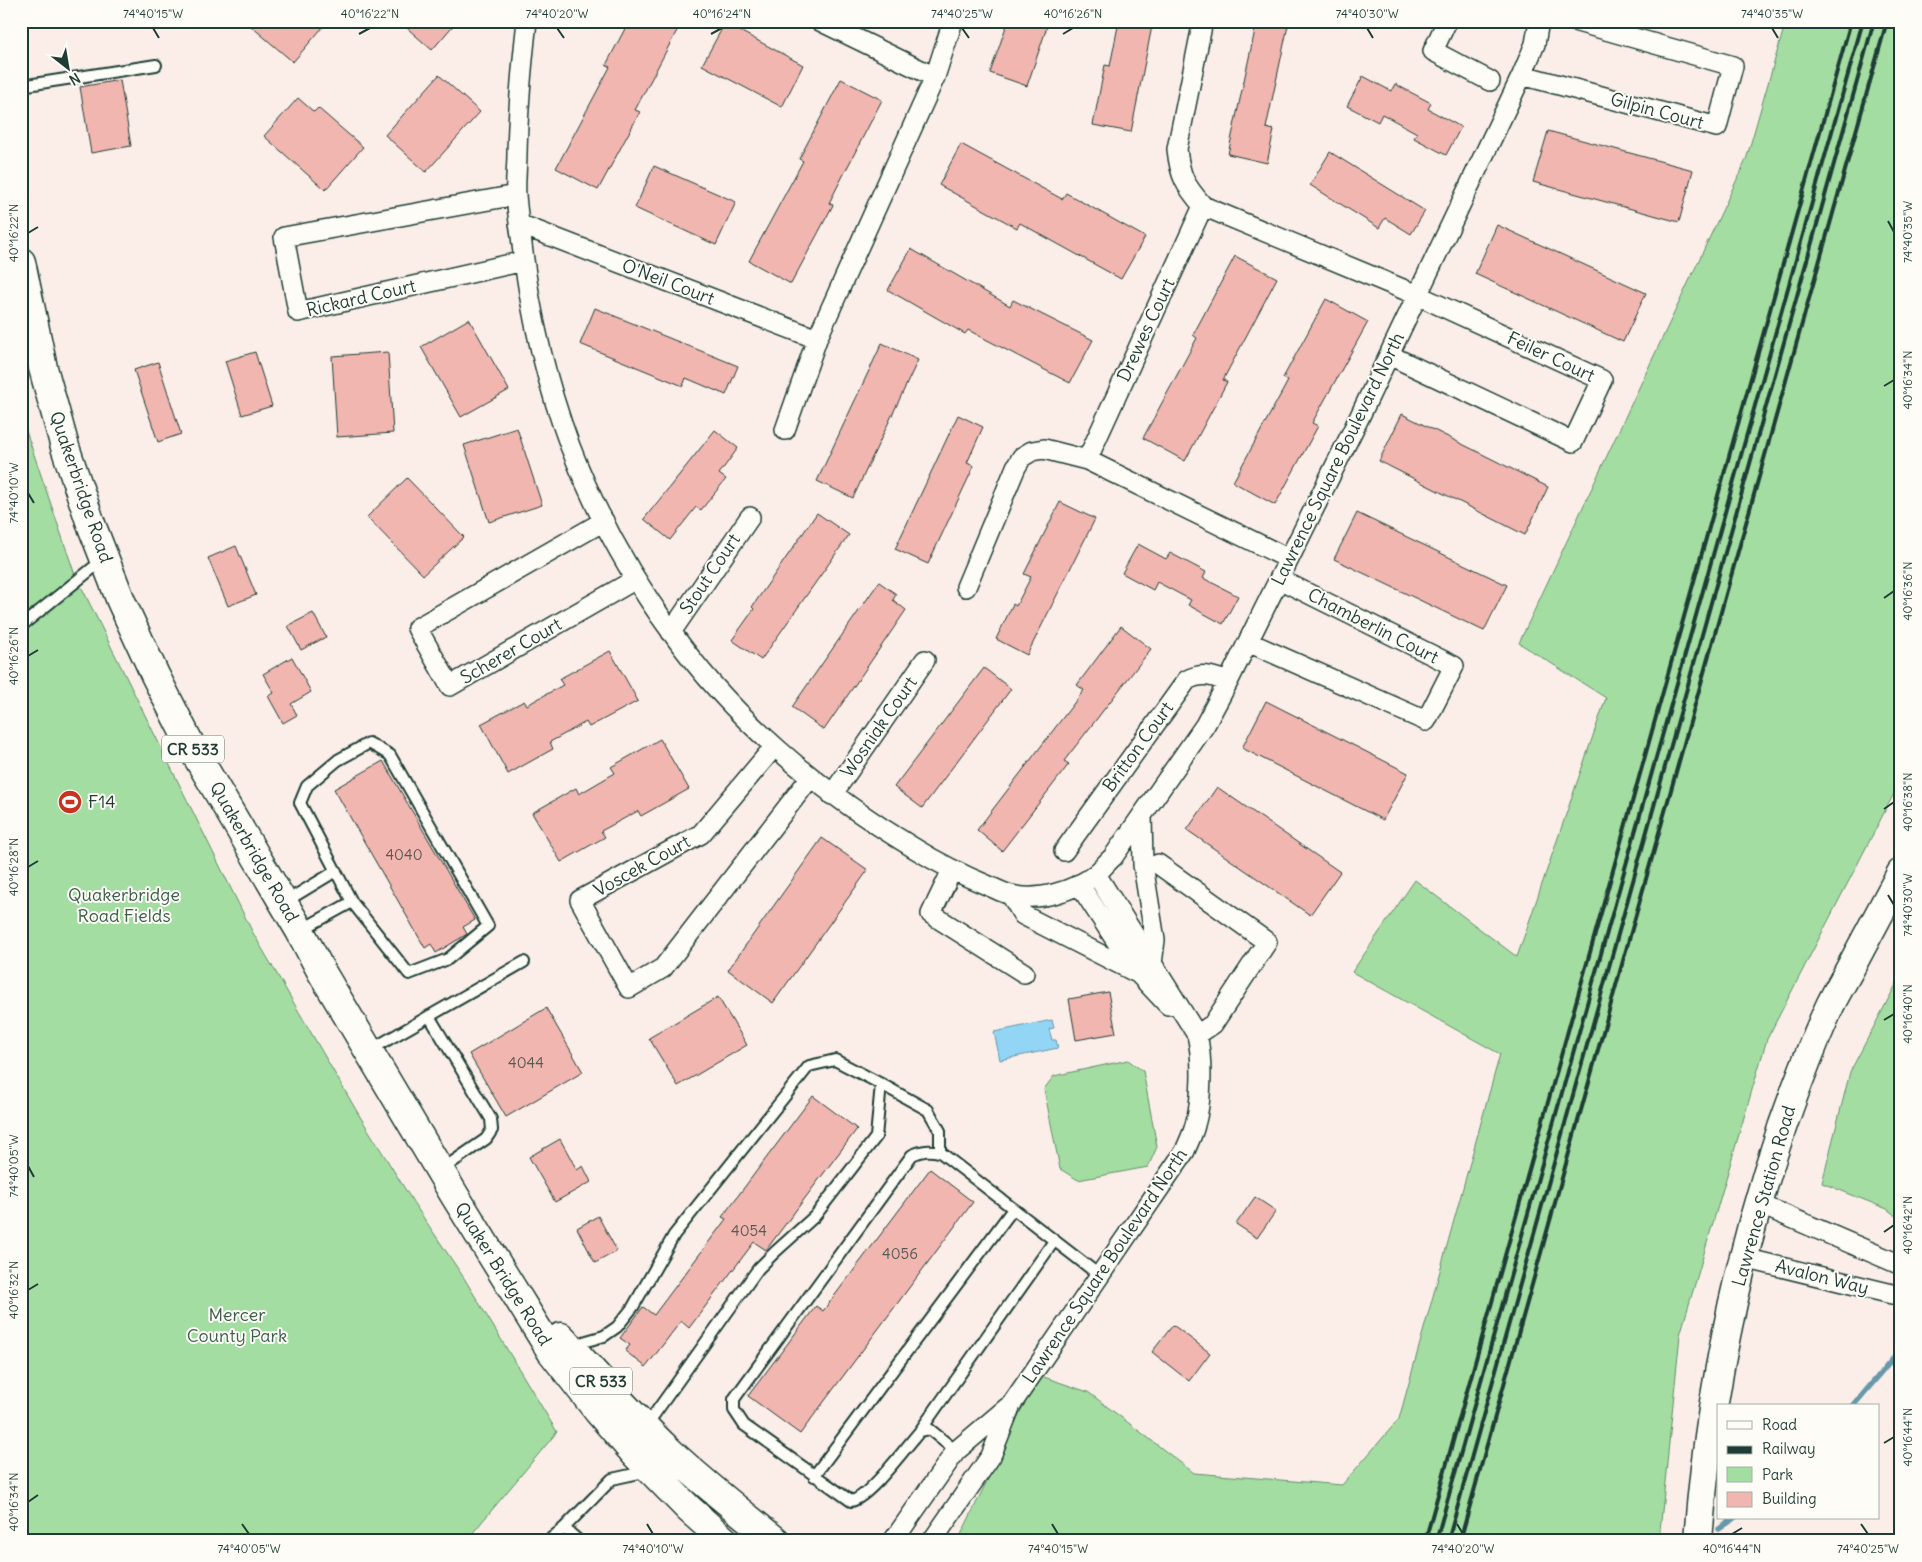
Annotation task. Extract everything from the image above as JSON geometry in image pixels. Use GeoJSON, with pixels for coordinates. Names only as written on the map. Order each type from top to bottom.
{"type":"FeatureCollection","features":[{"type":"Feature","properties":{"kind":"main road","name":"Quakerbridge Road"},"geometry":{"type":"LineString","coordinates":[[21,262],[43,368],[65,446],[91,524],[121,601],[155,675],[192,748],[300,931],[321,971],[455,1196]]}},
{"type":"Feature","properties":{"kind":"main road","name":"Lawrence Station Road"},"geometry":{"type":"LineString","coordinates":[[1698,1541],[1709,1430],[1724,1344],[1759,1204],[1796,1091],[1828,1009],[1901,873]]}},
{"type":"Feature","properties":{"kind":"main road","name":"Quaker Bridge Road"},"geometry":{"type":"LineString","coordinates":[[455,1196],[510,1276],[608,1389],[716,1492],[776,1541]]}},
{"type":"Feature","properties":{"kind":"main road","name":"Quaker Bridge Road"},"geometry":{"type":"LineString","coordinates":[[455,1196],[551,1350],[598,1411],[689,1509],[725,1541]]}},
{"type":"Feature","properties":{"kind":"street","name":"Lawrence Square Boulevard North"},"geometry":{"type":"LineString","coordinates":[[527,21],[518,95],[516,195],[534,323],[548,378],[570,446],[604,521],[636,579],[671,632],[701,671],[747,721],[810,778],[872,823],[952,870],[1011,895],[1034,896],[1057,893],[1079,884],[1096,874],[1113,857],[1205,725],[1248,642],[1389,355],[1522,75],[1535,44],[1539,21]]}},
{"type":"Feature","properties":{"kind":"street"},"geometry":{"type":"LineString","coordinates":[[820,21],[935,77]]}},
{"type":"Feature","properties":{"kind":"street"},"geometry":{"type":"LineString","coordinates":[[785,430],[817,339],[935,77],[953,21]]}},
{"type":"Feature","properties":{"kind":"street"},"geometry":{"type":"LineString","coordinates":[[1203,21],[1176,149],[1178,167],[1186,185],[1203,206],[1417,296]]}},
{"type":"Feature","properties":{"kind":"street"},"geometry":{"type":"LineString","coordinates":[[1448,21],[1433,51],[1490,82]]}},
{"type":"Feature","properties":{"kind":"street","name":"Gilpin Court"},"geometry":{"type":"LineString","coordinates":[[1522,75],[1717,127],[1733,66],[1574,21]]}},
{"type":"Feature","properties":{"kind":"street","name":"Rickard Court"},"geometry":{"type":"LineString","coordinates":[[516,195],[284,237],[298,312],[524,261]]}},
{"type":"Feature","properties":{"kind":"street","name":"Drewes Court"},"geometry":{"type":"LineString","coordinates":[[1087,460],[1203,206]]}},
{"type":"Feature","properties":{"kind":"street","name":"O'Neil Court"},"geometry":{"type":"LineString","coordinates":[[520,224],[817,339]]}},
{"type":"Feature","properties":{"kind":"street","name":"Feiler Court"},"geometry":{"type":"LineString","coordinates":[[1389,355],[1573,442],[1577,434],[1602,380],[1417,296]]}},
{"type":"Feature","properties":{"kind":"street"},"geometry":{"type":"LineString","coordinates":[[966,587],[1016,467],[1022,457],[1032,450],[1044,448],[1087,460],[1289,559]]}},
{"type":"Feature","properties":{"kind":"street","name":"Stout Court"},"geometry":{"type":"LineString","coordinates":[[671,632],[750,517]]}},
{"type":"Feature","properties":{"kind":"street","name":"Scherer Court"},"geometry":{"type":"LineString","coordinates":[[604,521],[417,628],[450,686],[636,579]]}},
{"type":"Feature","properties":{"kind":"street","name":"Chamberlin Court"},"geometry":{"type":"LineString","coordinates":[[1248,642],[1426,721],[1454,666],[1279,579]]}},
{"type":"Feature","properties":{"kind":"street","name":"Wosniak Court"},"geometry":{"type":"LineString","coordinates":[[832,795],[925,660]]}},
{"type":"Feature","properties":{"kind":"street","name":"Britton Court"},"geometry":{"type":"LineString","coordinates":[[1064,851],[1187,680],[1197,675],[1208,675],[1228,682]]}},
{"type":"Feature","properties":{"kind":"street","name":"Voscek Court"},"geometry":{"type":"LineString","coordinates":[[774,747],[701,834],[580,900],[629,988],[663,968],[810,778]]}},
{"type":"Feature","properties":{"kind":"street"},"geometry":{"type":"LineString","coordinates":[[1142,816],[1143,865],[1155,940],[1145,968]]}},
{"type":"Feature","properties":{"kind":"street"},"geometry":{"type":"LineString","coordinates":[[1079,884],[1197,1035],[1213,1024],[1268,942],[1158,864]]}},
{"type":"Feature","properties":{"kind":"street"},"geometry":{"type":"LineString","coordinates":[[952,870],[930,914],[1024,973]]}},
{"type":"Feature","properties":{"kind":"street"},"geometry":{"type":"LineString","coordinates":[[1096,874],[1145,968]]}},
{"type":"Feature","properties":{"kind":"street"},"geometry":{"type":"LineString","coordinates":[[1011,895],[1023,915],[1145,968]]}},
{"type":"Feature","properties":{"kind":"street","name":"Lawrence Square Boulevard North"},"geometry":{"type":"LineString","coordinates":[[932,1541],[991,1456],[1011,1405],[1098,1275],[1185,1151],[1195,1126],[1200,1101],[1200,1047],[1197,1035]]}},
{"type":"Feature","properties":{"kind":"street","name":"Avalon Way"},"geometry":{"type":"LineString","coordinates":[[1759,1204],[1901,1265]]}},
{"type":"Feature","properties":{"kind":"street","name":"Avalon Way"},"geometry":{"type":"LineString","coordinates":[[1744,1258],[1892,1294],[1901,1294]]}},
{"type":"Feature","properties":{"kind":"street","name":"Lawrence Square Boulevard North"},"geometry":{"type":"LineString","coordinates":[[893,1541],[956,1451],[1011,1405]]}},
{"type":"Feature","properties":{"kind":"lane"},"geometry":{"type":"LineString","coordinates":[[21,86],[156,65]]}},
{"type":"Feature","properties":{"kind":"lane"},"geometry":{"type":"LineString","coordinates":[[21,626],[105,559]]}},
{"type":"Feature","properties":{"kind":"lane"},"geometry":{"type":"LineString","coordinates":[[369,743],[390,754],[488,926],[448,959],[408,974],[352,902],[300,804],[307,786],[338,760],[369,743]]}},
{"type":"Feature","properties":{"kind":"lane"},"geometry":{"type":"LineString","coordinates":[[283,903],[336,871]]}},
{"type":"Feature","properties":{"kind":"lane"},"geometry":{"type":"LineString","coordinates":[[300,931],[352,902]]}},
{"type":"Feature","properties":{"kind":"lane"},"geometry":{"type":"LineString","coordinates":[[369,1051],[524,962]]}},
{"type":"Feature","properties":{"kind":"lane"},"geometry":{"type":"LineString","coordinates":[[429,1016],[491,1120],[492,1130],[486,1140],[440,1171]]}},
{"type":"Feature","properties":{"kind":"lane"},"geometry":{"type":"LineString","coordinates":[[570,1346],[604,1336],[617,1327],[633,1307],[674,1235],[809,1066],[835,1060],[928,1110],[940,1131],[940,1152]]}},
{"type":"Feature","properties":{"kind":"lane"},"geometry":{"type":"LineString","coordinates":[[646,1427],[758,1270],[815,1216],[876,1137],[881,1084]]}},
{"type":"Feature","properties":{"kind":"lane"},"geometry":{"type":"LineString","coordinates":[[1054,1241],[925,1430],[861,1498],[854,1501],[845,1498],[744,1425],[734,1410],[734,1399],[912,1155],[927,1150],[940,1152],[1098,1275]]}},
{"type":"Feature","properties":{"kind":"lane"},"geometry":{"type":"LineString","coordinates":[[814,1476],[1013,1209]]}},
{"type":"Feature","properties":{"kind":"lane"},"geometry":{"type":"LineString","coordinates":[[925,1430],[956,1451]]}},
{"type":"Feature","properties":{"kind":"lane"},"geometry":{"type":"LineString","coordinates":[[548,1541],[564,1528],[612,1479],[651,1470]]}},
{"type":"Feature","properties":{"kind":"lane"},"geometry":{"type":"LineString","coordinates":[[564,1528],[579,1541]]}},
{"type":"Feature","properties":{"kind":"green space"},"geometry":{"type":"Polygon","coordinates":[[[1786,21],[1901,21],[1901,780],[1767,1039],[1680,1335],[1659,1541],[958,1541],[1038,1375],[1088,1392],[1194,1473],[1342,1485],[1399,1419],[1500,1054],[1352,972],[1415,880],[1517,957],[1606,698],[1519,643],[1746,160],[1786,21]]]}},
{"type":"Feature","properties":{"kind":"green space","name":"Mercer County Park"},"geometry":{"type":"Polygon","coordinates":[[[21,410],[27,434],[74,572],[253,933],[359,1115],[415,1205],[464,1278],[557,1432],[466,1541],[21,1541],[21,410]]]}},
{"type":"Feature","properties":{"kind":"green space"},"geometry":{"type":"Polygon","coordinates":[[[1901,975],[1901,1220],[1887,1209],[1822,1183],[1850,1072],[1901,975]]]}},
{"type":"Feature","properties":{"kind":"green space"},"geometry":{"type":"Polygon","coordinates":[[[1128,1060],[1143,1071],[1157,1147],[1148,1167],[1078,1180],[1060,1169],[1044,1089],[1054,1076],[1128,1060]]]}},
{"type":"Feature","properties":{"kind":"water"},"geometry":{"type":"Polygon","coordinates":[[[1052,1020],[1054,1028],[1049,1029],[1052,1040],[1056,1040],[1058,1048],[1000,1060],[994,1032],[1052,1020]]]}},
{"type":"Feature","properties":{"kind":"building"},"geometry":{"type":"Polygon","coordinates":[[[245,21],[328,21],[293,62],[245,21]]]}},
{"type":"Feature","properties":{"kind":"building"},"geometry":{"type":"Polygon","coordinates":[[[399,21],[457,21],[432,50],[399,21]]]}},
{"type":"Feature","properties":{"kind":"building"},"geometry":{"type":"Polygon","coordinates":[[[629,21],[682,21],[635,110],[640,112],[598,190],[556,168],[610,67],[606,65],[629,21]]]}},
{"type":"Feature","properties":{"kind":"building"},"geometry":{"type":"Polygon","coordinates":[[[1008,21],[1049,21],[1027,86],[990,73],[1008,21]]]}},
{"type":"Feature","properties":{"kind":"building"},"geometry":{"type":"Polygon","coordinates":[[[1119,21],[1153,21],[1131,132],[1093,125],[1105,65],[1110,66],[1119,21]]]}},
{"type":"Feature","properties":{"kind":"building"},"geometry":{"type":"Polygon","coordinates":[[[1257,21],[1289,21],[1266,128],[1274,130],[1267,163],[1228,154],[1257,21]]]}},
{"type":"Feature","properties":{"kind":"building"},"geometry":{"type":"Polygon","coordinates":[[[725,23],[803,65],[782,107],[702,65],[725,23]]]}},
{"type":"Feature","properties":{"kind":"building"},"geometry":{"type":"Polygon","coordinates":[[[439,75],[480,112],[426,172],[385,135],[439,75]]]}},
{"type":"Feature","properties":{"kind":"building"},"geometry":{"type":"Polygon","coordinates":[[[1363,76],[1391,91],[1395,84],[1431,103],[1428,109],[1461,127],[1446,155],[1414,138],[1417,133],[1382,114],[1378,122],[1347,106],[1363,76]]]}},
{"type":"Feature","properties":{"kind":"building"},"geometry":{"type":"Polygon","coordinates":[[[841,79],[882,100],[829,203],[833,205],[791,284],[749,261],[803,161],[799,159],[841,79]]]}},
{"type":"Feature","properties":{"kind":"building"},"geometry":{"type":"Polygon","coordinates":[[[120,80],[131,146],[91,153],[80,87],[120,80]]]}},
{"type":"Feature","properties":{"kind":"building"},"geometry":{"type":"Polygon","coordinates":[[[298,98],[314,112],[318,108],[363,147],[325,190],[264,136],[298,98]]]}},
{"type":"Feature","properties":{"kind":"building"},"geometry":{"type":"Polygon","coordinates":[[[1548,131],[1693,170],[1679,222],[1533,182],[1548,131]]]}},
{"type":"Feature","properties":{"kind":"building"},"geometry":{"type":"Polygon","coordinates":[[[961,144],[1062,199],[1066,193],[1145,237],[1121,279],[1020,223],[1017,228],[939,185],[961,144]]]}},
{"type":"Feature","properties":{"kind":"building"},"geometry":{"type":"Polygon","coordinates":[[[1330,152],[1425,211],[1411,234],[1385,218],[1379,228],[1310,185],[1330,152]]]}},
{"type":"Feature","properties":{"kind":"building"},"geometry":{"type":"Polygon","coordinates":[[[654,166],[736,202],[716,245],[635,208],[654,166]]]}},
{"type":"Feature","properties":{"kind":"building"},"geometry":{"type":"Polygon","coordinates":[[[1497,225],[1646,293],[1623,342],[1475,274],[1497,225]]]}},
{"type":"Feature","properties":{"kind":"building"},"geometry":{"type":"Polygon","coordinates":[[[911,249],[1010,306],[1013,300],[1093,340],[1070,383],[968,330],[965,334],[888,290],[911,249]]]}},
{"type":"Feature","properties":{"kind":"building"},"geometry":{"type":"Polygon","coordinates":[[[1235,256],[1277,278],[1223,380],[1227,382],[1185,461],[1143,438],[1197,338],[1193,335],[1235,256]]]}},
{"type":"Feature","properties":{"kind":"building"},"geometry":{"type":"Polygon","coordinates":[[[1326,299],[1368,322],[1312,423],[1318,426],[1275,505],[1233,482],[1288,381],[1283,378],[1326,299]]]}},
{"type":"Feature","properties":{"kind":"building"},"geometry":{"type":"Polygon","coordinates":[[[595,308],[738,366],[726,395],[686,378],[683,386],[580,344],[595,308]]]}},
{"type":"Feature","properties":{"kind":"building"},"geometry":{"type":"Polygon","coordinates":[[[469,319],[509,390],[461,417],[421,347],[469,319]]]}},
{"type":"Feature","properties":{"kind":"building"},"geometry":{"type":"Polygon","coordinates":[[[882,343],[918,360],[853,498],[817,481],[882,343]]]}},
{"type":"Feature","properties":{"kind":"building"},"geometry":{"type":"Polygon","coordinates":[[[255,352],[272,406],[242,415],[225,361],[255,352]]]}},
{"type":"Feature","properties":{"kind":"building"},"geometry":{"type":"Polygon","coordinates":[[[388,352],[393,433],[337,437],[332,356],[388,352]]]}},
{"type":"Feature","properties":{"kind":"building"},"geometry":{"type":"Polygon","coordinates":[[[158,362],[181,434],[158,442],[134,370],[158,362]]]}},
{"type":"Feature","properties":{"kind":"building"},"geometry":{"type":"Polygon","coordinates":[[[1402,414],[1548,487],[1525,535],[1379,461],[1402,414]]]}},
{"type":"Feature","properties":{"kind":"building"},"geometry":{"type":"Polygon","coordinates":[[[958,415],[983,427],[967,463],[974,466],[928,564],[895,549],[958,415]]]}},
{"type":"Feature","properties":{"kind":"building"},"geometry":{"type":"Polygon","coordinates":[[[517,428],[542,505],[489,522],[464,445],[517,428]]]}},
{"type":"Feature","properties":{"kind":"building"},"geometry":{"type":"Polygon","coordinates":[[[715,430],[738,448],[719,474],[726,479],[701,510],[696,507],[670,540],[644,519],[715,430]]]}},
{"type":"Feature","properties":{"kind":"building"},"geometry":{"type":"Polygon","coordinates":[[[407,478],[464,537],[423,575],[367,517],[407,478]]]}},
{"type":"Feature","properties":{"kind":"building"},"geometry":{"type":"Polygon","coordinates":[[[1060,502],[1095,519],[1027,655],[996,639],[1013,604],[1016,606],[1031,577],[1024,574],[1060,502]]]}},
{"type":"Feature","properties":{"kind":"building"},"geometry":{"type":"Polygon","coordinates":[[[817,513],[849,535],[761,660],[732,640],[754,609],[752,607],[817,513]]]}},
{"type":"Feature","properties":{"kind":"building"},"geometry":{"type":"Polygon","coordinates":[[[1357,513],[1507,585],[1484,631],[1334,559],[1357,513]]]}},
{"type":"Feature","properties":{"kind":"building"},"geometry":{"type":"Polygon","coordinates":[[[1138,544],[1166,559],[1170,553],[1206,572],[1203,578],[1238,596],[1223,624],[1188,605],[1191,600],[1157,582],[1153,590],[1122,573],[1138,544]]]}},
{"type":"Feature","properties":{"kind":"building"},"geometry":{"type":"Polygon","coordinates":[[[236,546],[256,595],[228,606],[208,558],[236,546]]]}},
{"type":"Feature","properties":{"kind":"building"},"geometry":{"type":"Polygon","coordinates":[[[879,582],[896,594],[893,600],[906,610],[824,730],[792,707],[879,582]]]}},
{"type":"Feature","properties":{"kind":"building"},"geometry":{"type":"Polygon","coordinates":[[[313,613],[326,637],[301,650],[288,626],[313,613]]]}},
{"type":"Feature","properties":{"kind":"building"},"geometry":{"type":"Polygon","coordinates":[[[1121,626],[1151,649],[1064,761],[1069,764],[1002,851],[977,830],[1084,690],[1077,685],[1121,626]]]}},
{"type":"Feature","properties":{"kind":"building"},"geometry":{"type":"Polygon","coordinates":[[[610,651],[638,701],[589,727],[586,722],[550,742],[553,749],[508,774],[481,724],[524,701],[527,705],[563,685],[559,679],[610,651]]]}},
{"type":"Feature","properties":{"kind":"building"},"geometry":{"type":"Polygon","coordinates":[[[292,657],[311,692],[291,704],[297,715],[283,723],[268,696],[274,693],[263,674],[292,657]]]}},
{"type":"Feature","properties":{"kind":"building"},"geometry":{"type":"Polygon","coordinates":[[[984,668],[1011,689],[922,808],[894,787],[984,668]]]}},
{"type":"Feature","properties":{"kind":"building"},"geometry":{"type":"Polygon","coordinates":[[[1266,701],[1408,773],[1383,820],[1242,748],[1266,701]]]}},
{"type":"Feature","properties":{"kind":"building"},"geometry":{"type":"Polygon","coordinates":[[[660,739],[689,789],[641,816],[638,811],[601,831],[605,837],[561,862],[532,813],[576,788],[579,794],[615,773],[611,767],[660,739]]]}},
{"type":"Feature","properties":{"kind":"building"},"geometry":{"type":"Polygon","coordinates":[[[383,761],[475,920],[463,927],[467,934],[436,953],[431,944],[425,948],[334,789],[383,761]]]}},
{"type":"Feature","properties":{"kind":"building"},"geometry":{"type":"Polygon","coordinates":[[[1217,787],[1340,872],[1310,915],[1187,830],[1217,787]]]}},
{"type":"Feature","properties":{"kind":"building"},"geometry":{"type":"Polygon","coordinates":[[[822,838],[868,870],[773,1003],[728,970],[822,838]]]}},
{"type":"Feature","properties":{"kind":"building"},"geometry":{"type":"Polygon","coordinates":[[[1108,992],[1116,1033],[1076,1040],[1069,999],[1108,992]]]}},
{"type":"Feature","properties":{"kind":"building"},"geometry":{"type":"Polygon","coordinates":[[[718,997],[747,1045],[678,1086],[649,1038],[718,997]]]}},
{"type":"Feature","properties":{"kind":"building"},"geometry":{"type":"Polygon","coordinates":[[[546,1008],[583,1072],[506,1117],[469,1054],[546,1008]]]}},
{"type":"Feature","properties":{"kind":"building"},"geometry":{"type":"Polygon","coordinates":[[[813,1096],[857,1129],[766,1250],[754,1242],[689,1328],[681,1321],[646,1367],[625,1351],[630,1345],[620,1338],[643,1307],[654,1315],[726,1219],[722,1217],[813,1096]]]}},
{"type":"Feature","properties":{"kind":"building"},"geometry":{"type":"Polygon","coordinates":[[[560,1139],[577,1170],[583,1166],[591,1182],[555,1202],[529,1157],[560,1139]]]}},
{"type":"Feature","properties":{"kind":"building"},"geometry":{"type":"Polygon","coordinates":[[[930,1169],[973,1202],[800,1434],[748,1396],[816,1306],[823,1311],[930,1169]]]}},
{"type":"Feature","properties":{"kind":"building"},"geometry":{"type":"Polygon","coordinates":[[[1255,1197],[1276,1211],[1257,1238],[1236,1224],[1255,1197]]]}},
{"type":"Feature","properties":{"kind":"building"},"geometry":{"type":"Polygon","coordinates":[[[598,1216],[617,1251],[595,1263],[577,1228],[598,1216]]]}},
{"type":"Feature","properties":{"kind":"building"},"geometry":{"type":"Polygon","coordinates":[[[1173,1325],[1210,1353],[1189,1381],[1152,1352],[1173,1325]]]}},
{"type":"Feature","properties":{"kind":"waterway"},"geometry":{"type":"LineString","coordinates":[[1855,1404],[1897,1354],[1901,1346]]}},
{"type":"Feature","properties":{"kind":"waterway"},"geometry":{"type":"LineString","coordinates":[[1719,1529],[1732,1520]]}},
{"type":"Feature","properties":{"kind":"railway"},"geometry":{"type":"LineString","coordinates":[[1425,1541],[1851,21]]}},
{"type":"Feature","properties":{"kind":"railway"},"geometry":{"type":"LineString","coordinates":[[1436,1541],[1863,21]]}},
{"type":"Feature","properties":{"kind":"railway"},"geometry":{"type":"LineString","coordinates":[[1448,1541],[1874,21]]}},
{"type":"Feature","properties":{"kind":"railway"},"geometry":{"type":"LineString","coordinates":[[1460,1541],[1887,21]]}},
{"type":"Feature","properties":{"kind":"place","name":"F14"},"geometry":{"type":"Point","coordinates":[70,802]}},
{"type":"Feature","properties":{"kind":"park label","name":"Quakerbridge Road Fields"},"geometry":{"type":"Point","coordinates":[124,905]}}]}
